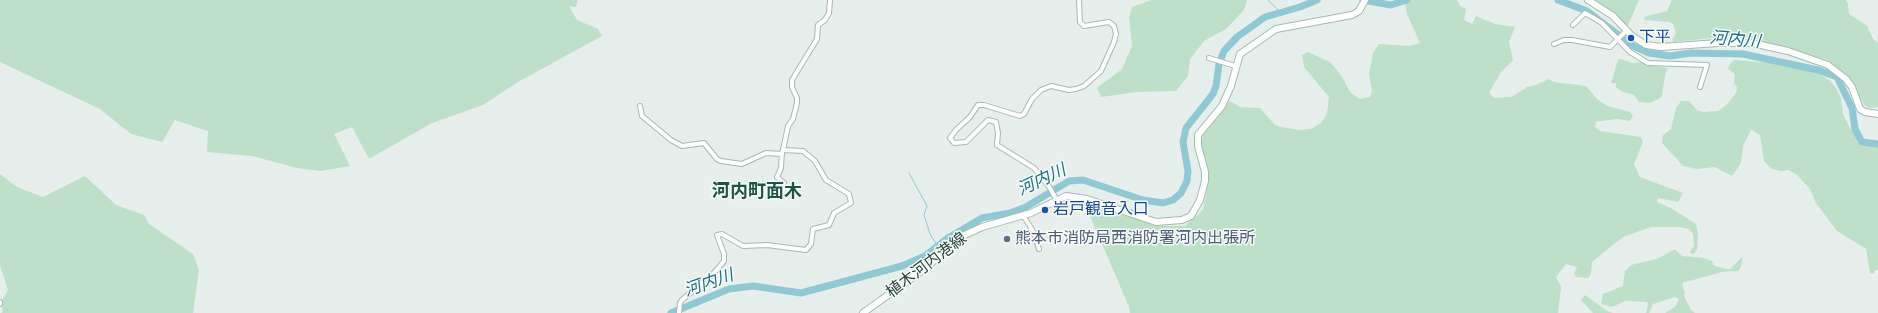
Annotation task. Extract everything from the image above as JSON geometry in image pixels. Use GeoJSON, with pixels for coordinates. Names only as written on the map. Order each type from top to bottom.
{"type":"FeatureCollection","features":[{"type":"Feature","properties":{"kind":"main road","name":"植木河内港線"},"geometry":{"type":"LineString","coordinates":[[863,313],[927,267],[958,238],[982,227],[1023,215],[1055,197],[1076,196],[1156,222],[1182,220],[1191,216],[1200,200],[1205,181],[1198,146],[1198,135],[1222,106],[1231,86],[1235,66],[1240,54],[1276,29],[1352,15],[1359,11],[1365,0]]}},
{"type":"Feature","properties":{"kind":"main road"},"geometry":{"type":"LineString","coordinates":[[1588,0],[1613,16],[1626,31],[1638,41],[1654,47],[1752,43],[1788,51],[1828,64],[1846,79],[1852,87],[1860,108],[1865,112],[1878,114]]}},
{"type":"Feature","properties":{"kind":"street"},"geometry":{"type":"LineString","coordinates":[[784,183],[778,177],[781,168],[782,152],[788,126],[793,119],[797,104],[797,98],[792,87],[792,80],[817,39],[818,26],[825,20],[828,13],[830,0]]}},
{"type":"Feature","properties":{"kind":"street"},"geometry":{"type":"LineString","coordinates":[[1055,197],[1050,188],[1034,168],[998,145],[998,128],[996,122],[988,120],[966,142],[954,143],[950,138],[970,117],[978,105],[984,105],[1020,116],[1024,114],[1032,99],[1041,90],[1051,86],[1069,90],[1076,89],[1084,86],[1101,71],[1108,57],[1116,34],[1114,26],[1109,22],[1084,26],[1080,22],[1079,0]]}},
{"type":"Feature","properties":{"kind":"street"},"geometry":{"type":"LineString","coordinates":[[1573,25],[1585,13],[1602,23],[1630,52],[1648,63],[1707,65],[1700,87]]}},
{"type":"Feature","properties":{"kind":"street"},"geometry":{"type":"LineString","coordinates":[[1554,44],[1564,40],[1572,40],[1610,47],[1626,31]]}},
{"type":"Feature","properties":{"kind":"street"},"geometry":{"type":"LineString","coordinates":[[1209,58],[1235,66]]}},
{"type":"Feature","properties":{"kind":"street"},"geometry":{"type":"LineString","coordinates":[[640,106],[642,116],[671,140],[682,146],[704,143],[716,159],[721,161],[742,164],[766,153],[803,151],[815,160],[826,180],[850,194],[851,203],[834,213],[829,225],[812,229],[811,244],[806,250],[767,245],[743,246],[719,234],[717,238],[724,254],[724,262],[680,303],[680,313]]}},
{"type":"Feature","properties":{"kind":"street"},"geometry":{"type":"LineString","coordinates":[[1023,215],[1034,233],[1039,249]]}},
{"type":"Feature","properties":{"kind":"green space"},"geometry":{"type":"Polygon","coordinates":[[[0,0],[578,0],[576,7],[569,6],[577,20],[598,29],[602,36],[518,82],[483,105],[432,123],[369,159],[352,127],[334,134],[350,166],[321,171],[297,168],[252,156],[207,152],[208,131],[175,120],[162,142],[131,134],[100,109],[0,62],[0,0]]]}},
{"type":"Feature","properties":{"kind":"green space"},"geometry":{"type":"Polygon","coordinates":[[[1152,0],[1247,0],[1244,10],[1226,29],[1204,41],[1190,59],[1188,76],[1176,91],[1137,92],[1101,97],[1097,88],[1122,69],[1132,46],[1129,17],[1132,7],[1152,0]]]}},
{"type":"Feature","properties":{"kind":"green space"},"geometry":{"type":"Polygon","coordinates":[[[1405,0],[1457,0],[1460,6],[1466,9],[1464,20],[1472,24],[1476,16],[1495,24],[1515,27],[1509,42],[1513,60],[1501,72],[1489,93],[1494,98],[1512,97],[1527,87],[1549,79],[1554,82],[1586,86],[1597,99],[1607,106],[1630,112],[1633,117],[1629,121],[1618,119],[1601,121],[1596,122],[1595,127],[1600,131],[1641,137],[1643,142],[1634,164],[1640,177],[1683,193],[1678,202],[1658,198],[1657,202],[1671,208],[1696,224],[1698,233],[1697,249],[1694,254],[1689,253],[1694,246],[1693,234],[1689,229],[1679,227],[1651,227],[1623,237],[1592,262],[1591,274],[1588,278],[1576,277],[1574,273],[1577,267],[1566,264],[1556,277],[1561,287],[1558,313],[1130,313],[1129,307],[1088,211],[1076,207],[1077,198],[1126,216],[1161,226],[1185,226],[1203,210],[1209,179],[1201,144],[1204,132],[1230,101],[1240,107],[1260,108],[1275,125],[1281,127],[1299,130],[1311,129],[1321,123],[1327,114],[1329,97],[1304,67],[1302,55],[1308,52],[1330,62],[1341,75],[1350,92],[1359,99],[1370,97],[1372,91],[1369,74],[1373,53],[1379,44],[1409,46],[1420,43],[1407,14],[1405,0]]]}},
{"type":"Feature","properties":{"kind":"green space"},"geometry":{"type":"Polygon","coordinates":[[[1596,0],[1639,0],[1627,27],[1596,0]]]}},
{"type":"Feature","properties":{"kind":"green space"},"geometry":{"type":"Polygon","coordinates":[[[1672,0],[1846,0],[1849,14],[1867,26],[1873,39],[1878,43],[1878,107],[1869,108],[1864,105],[1848,75],[1828,60],[1738,35],[1674,42],[1672,40],[1676,33],[1673,24],[1669,22],[1645,20],[1644,17],[1667,11],[1672,0]]]}},
{"type":"Feature","properties":{"kind":"green space"},"geometry":{"type":"Polygon","coordinates":[[[1621,59],[1632,63],[1640,62],[1668,68],[1660,98],[1650,103],[1639,102],[1634,95],[1623,92],[1616,87],[1616,83],[1611,83],[1618,60],[1621,59]]]}},
{"type":"Feature","properties":{"kind":"green space"},"geometry":{"type":"Polygon","coordinates":[[[1734,60],[1787,64],[1820,74],[1830,81],[1836,88],[1841,98],[1843,114],[1850,128],[1858,137],[1878,145],[1878,268],[1873,273],[1870,273],[1866,249],[1837,231],[1816,203],[1810,189],[1797,175],[1789,170],[1781,171],[1772,169],[1764,161],[1760,135],[1751,130],[1743,146],[1741,163],[1732,176],[1715,167],[1697,169],[1683,166],[1662,143],[1663,135],[1671,129],[1676,108],[1681,101],[1689,101],[1697,110],[1703,112],[1718,111],[1727,104],[1736,93],[1737,87],[1734,83],[1735,74],[1728,69],[1734,60]]]}},
{"type":"Feature","properties":{"kind":"green space"},"geometry":{"type":"Polygon","coordinates":[[[0,174],[17,187],[43,197],[85,176],[116,205],[144,215],[149,224],[193,254],[199,270],[193,313],[2,313],[3,299],[8,290],[0,265],[0,174]]]}},
{"type":"Feature","properties":{"kind":"green space"},"geometry":{"type":"Polygon","coordinates":[[[1675,249],[1682,256],[1704,258],[1712,261],[1715,266],[1727,269],[1730,269],[1743,256],[1741,267],[1738,271],[1722,272],[1682,283],[1685,293],[1684,296],[1691,310],[1695,313],[1665,313],[1676,306],[1679,299],[1675,297],[1653,304],[1649,313],[1646,313],[1647,302],[1625,301],[1612,307],[1601,304],[1603,294],[1623,286],[1625,271],[1631,265],[1657,259],[1675,249]]]}},
{"type":"Feature","properties":{"kind":"green space"},"geometry":{"type":"Polygon","coordinates":[[[1585,295],[1607,311],[1613,313],[1593,313],[1581,300],[1585,295]]]}},
{"type":"Feature","properties":{"kind":"waterway"},"geometry":{"type":"LineString","coordinates":[[1268,0],[1280,12]]}},
{"type":"Feature","properties":{"kind":"waterway","name":"河内川"},"geometry":{"type":"LineString","coordinates":[[671,313],[729,289],[753,286],[801,293],[902,266],[925,256],[948,238],[982,218],[1010,213],[1026,207],[1069,181],[1083,180],[1143,200],[1163,203],[1173,200],[1181,193],[1187,181],[1188,171],[1183,142],[1186,128],[1213,94],[1216,86],[1219,64],[1224,51],[1237,37],[1265,17],[1300,7],[1317,0]]}},
{"type":"Feature","properties":{"kind":"waterway","name":"河内川"},"geometry":{"type":"LineString","coordinates":[[1363,0],[1391,5],[1407,0]]}},
{"type":"Feature","properties":{"kind":"waterway","name":"河内川"},"geometry":{"type":"LineString","coordinates":[[1558,0],[1587,11],[1633,46],[1649,53],[1670,56],[1691,53],[1743,54],[1818,70],[1837,77],[1852,108],[1855,129],[1862,142],[1878,144]]}},
{"type":"Feature","properties":{"kind":"waterway"},"geometry":{"type":"LineString","coordinates":[[909,173],[927,206],[924,215],[930,234],[938,247]]}},
{"type":"Feature","properties":{"kind":"place","name":"下平"},"geometry":{"type":"Point","coordinates":[1631,38]}},
{"type":"Feature","properties":{"kind":"place","name":"岩戸観音入口"},"geometry":{"type":"Point","coordinates":[1045,210]}},
{"type":"Feature","properties":{"kind":"place","name":"熊本市消防局西消防署河内出張所"},"geometry":{"type":"Point","coordinates":[1007,239]}},
{"type":"Feature","properties":{"kind":"district","name":"河内町面木"},"geometry":{"type":"Point","coordinates":[757,193]}}]}
